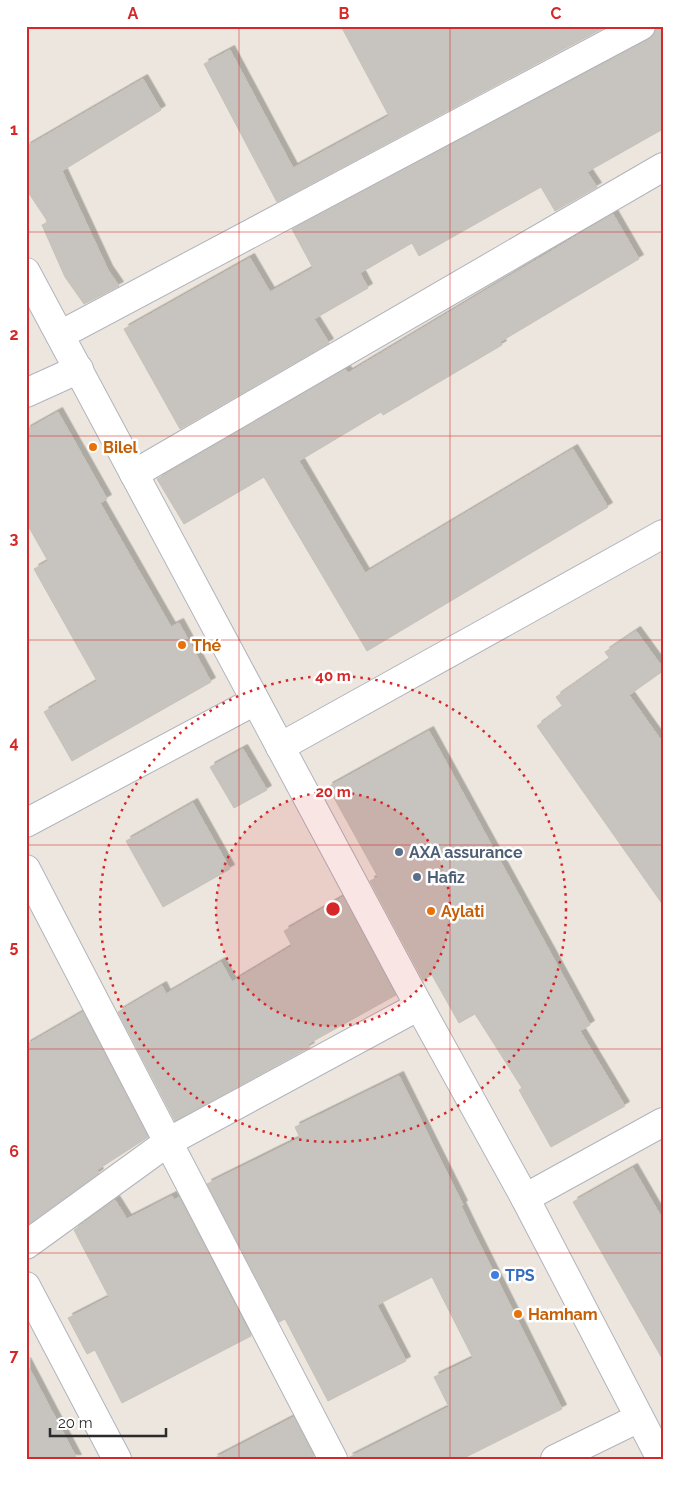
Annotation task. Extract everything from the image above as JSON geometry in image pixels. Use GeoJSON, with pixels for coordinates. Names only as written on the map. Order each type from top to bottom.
{"type":"FeatureCollection","features":[{"type":"Feature","properties":{"kind":"street"},"geometry":{"type":"LineString","coordinates":[[60,335],[641,26]]}},
{"type":"Feature","properties":{"kind":"street"},"geometry":{"type":"LineString","coordinates":[[134,474],[663,167]]}},
{"type":"Feature","properties":{"kind":"street"},"geometry":{"type":"LineString","coordinates":[[26,272],[419,1006],[525,1198],[639,1418],[661,1455]]}},
{"type":"Feature","properties":{"kind":"street"},"geometry":{"type":"LineString","coordinates":[[26,393],[79,369]]}},
{"type":"Feature","properties":{"kind":"street"},"geometry":{"type":"LineString","coordinates":[[280,747],[663,534]]}},
{"type":"Feature","properties":{"kind":"street"},"geometry":{"type":"LineString","coordinates":[[26,823],[255,700]]}},
{"type":"Feature","properties":{"kind":"street"},"geometry":{"type":"LineString","coordinates":[[26,869],[333,1459]]}},
{"type":"Feature","properties":{"kind":"street"},"geometry":{"type":"LineString","coordinates":[[26,1245],[168,1142],[419,1006]]}},
{"type":"Feature","properties":{"kind":"street"},"geometry":{"type":"LineString","coordinates":[[525,1198],[663,1122]]}},
{"type":"Feature","properties":{"kind":"street"},"geometry":{"type":"LineString","coordinates":[[26,1286],[117,1459]]}},
{"type":"Feature","properties":{"kind":"street"},"geometry":{"type":"LineString","coordinates":[[555,1459],[639,1418]]}},
{"type":"Feature","properties":{"kind":"building"},"geometry":{"type":"Polygon","coordinates":[[[341,26],[607,26],[277,202],[204,64],[230,50],[293,168],[389,116],[341,26]]]}},
{"type":"Feature","properties":{"kind":"building"},"geometry":{"type":"Polygon","coordinates":[[[657,26],[663,26],[663,129],[587,172],[597,187],[555,211],[541,187],[419,256],[412,243],[360,273],[368,288],[314,319],[329,343],[180,429],[124,329],[250,258],[270,292],[313,268],[292,229],[648,40],[654,34],[657,26]]]}},
{"type":"Feature","properties":{"kind":"building"},"geometry":{"type":"Polygon","coordinates":[[[143,79],[161,110],[62,171],[108,270],[119,286],[84,304],[65,277],[42,225],[48,222],[26,189],[26,147],[143,79]]]}},
{"type":"Feature","properties":{"kind":"building"},"geometry":{"type":"Polygon","coordinates":[[[613,214],[639,259],[500,342],[502,345],[383,415],[381,412],[299,461],[365,573],[573,449],[608,507],[367,651],[264,477],[184,524],[157,479],[345,369],[348,373],[613,214]]]}},
{"type":"Feature","properties":{"kind":"building"},"geometry":{"type":"Polygon","coordinates":[[[58,412],[107,499],[100,503],[171,627],[179,623],[211,682],[72,761],[44,712],[97,681],[34,569],[48,561],[26,522],[26,430],[58,412]]]}},
{"type":"Feature","properties":{"kind":"building"},"geometry":{"type":"Polygon","coordinates":[[[636,631],[663,668],[663,671],[629,695],[663,743],[663,905],[537,726],[563,707],[556,697],[610,659],[605,652],[636,631]]]}},
{"type":"Feature","properties":{"kind":"building"},"geometry":{"type":"Polygon","coordinates":[[[429,731],[590,1025],[580,1031],[625,1106],[551,1147],[519,1090],[522,1088],[475,1014],[459,1023],[432,975],[423,980],[370,881],[378,877],[328,787],[429,731]]]}},
{"type":"Feature","properties":{"kind":"building"},"geometry":{"type":"Polygon","coordinates":[[[243,749],[267,790],[234,808],[210,767],[243,749]]]}},
{"type":"Feature","properties":{"kind":"building"},"geometry":{"type":"Polygon","coordinates":[[[193,803],[230,869],[163,907],[126,841],[193,803]]]}},
{"type":"Feature","properties":{"kind":"building"},"geometry":{"type":"Polygon","coordinates":[[[343,897],[396,995],[308,1044],[310,1047],[175,1121],[118,1012],[162,986],[166,994],[221,962],[232,982],[292,946],[284,931],[343,897]]]}},
{"type":"Feature","properties":{"kind":"building"},"geometry":{"type":"Polygon","coordinates":[[[83,1012],[148,1137],[97,1170],[99,1173],[26,1226],[26,1045],[83,1012]]]}},
{"type":"Feature","properties":{"kind":"building"},"geometry":{"type":"Polygon","coordinates":[[[399,1076],[463,1205],[461,1206],[475,1235],[562,1409],[462,1459],[348,1458],[449,1407],[434,1377],[473,1358],[432,1277],[377,1305],[406,1361],[328,1401],[285,1319],[279,1322],[207,1184],[300,1138],[295,1127],[399,1076]]]}},
{"type":"Feature","properties":{"kind":"building"},"geometry":{"type":"Polygon","coordinates":[[[633,1168],[663,1220],[663,1360],[573,1202],[633,1168]]]}},
{"type":"Feature","properties":{"kind":"building"},"geometry":{"type":"Polygon","coordinates":[[[172,1196],[174,1200],[179,1197],[251,1336],[122,1403],[95,1350],[87,1354],[68,1318],[109,1297],[74,1230],[115,1200],[127,1219],[172,1196]]]}},
{"type":"Feature","properties":{"kind":"building"},"geometry":{"type":"Polygon","coordinates":[[[26,1362],[77,1459],[26,1459],[26,1362]]]}},
{"type":"Feature","properties":{"kind":"building"},"geometry":{"type":"Polygon","coordinates":[[[294,1417],[315,1459],[213,1459],[294,1417]]]}},
{"type":"Feature","properties":{"kind":"place","name":"Bilel"},"geometry":{"type":"Point","coordinates":[93,447]}},
{"type":"Feature","properties":{"kind":"place","name":"Thé"},"geometry":{"type":"Point","coordinates":[182,645]}},
{"type":"Feature","properties":{"kind":"place","name":"AXA assurance"},"geometry":{"type":"Point","coordinates":[399,852]}},
{"type":"Feature","properties":{"kind":"place","name":"Hafiz"},"geometry":{"type":"Point","coordinates":[417,877]}},
{"type":"Feature","properties":{"kind":"place","name":"Aylati"},"geometry":{"type":"Point","coordinates":[431,911]}},
{"type":"Feature","properties":{"kind":"place","name":"TPS"},"geometry":{"type":"Point","coordinates":[495,1275]}},
{"type":"Feature","properties":{"kind":"place","name":"Hamham"},"geometry":{"type":"Point","coordinates":[518,1314]}}]}
